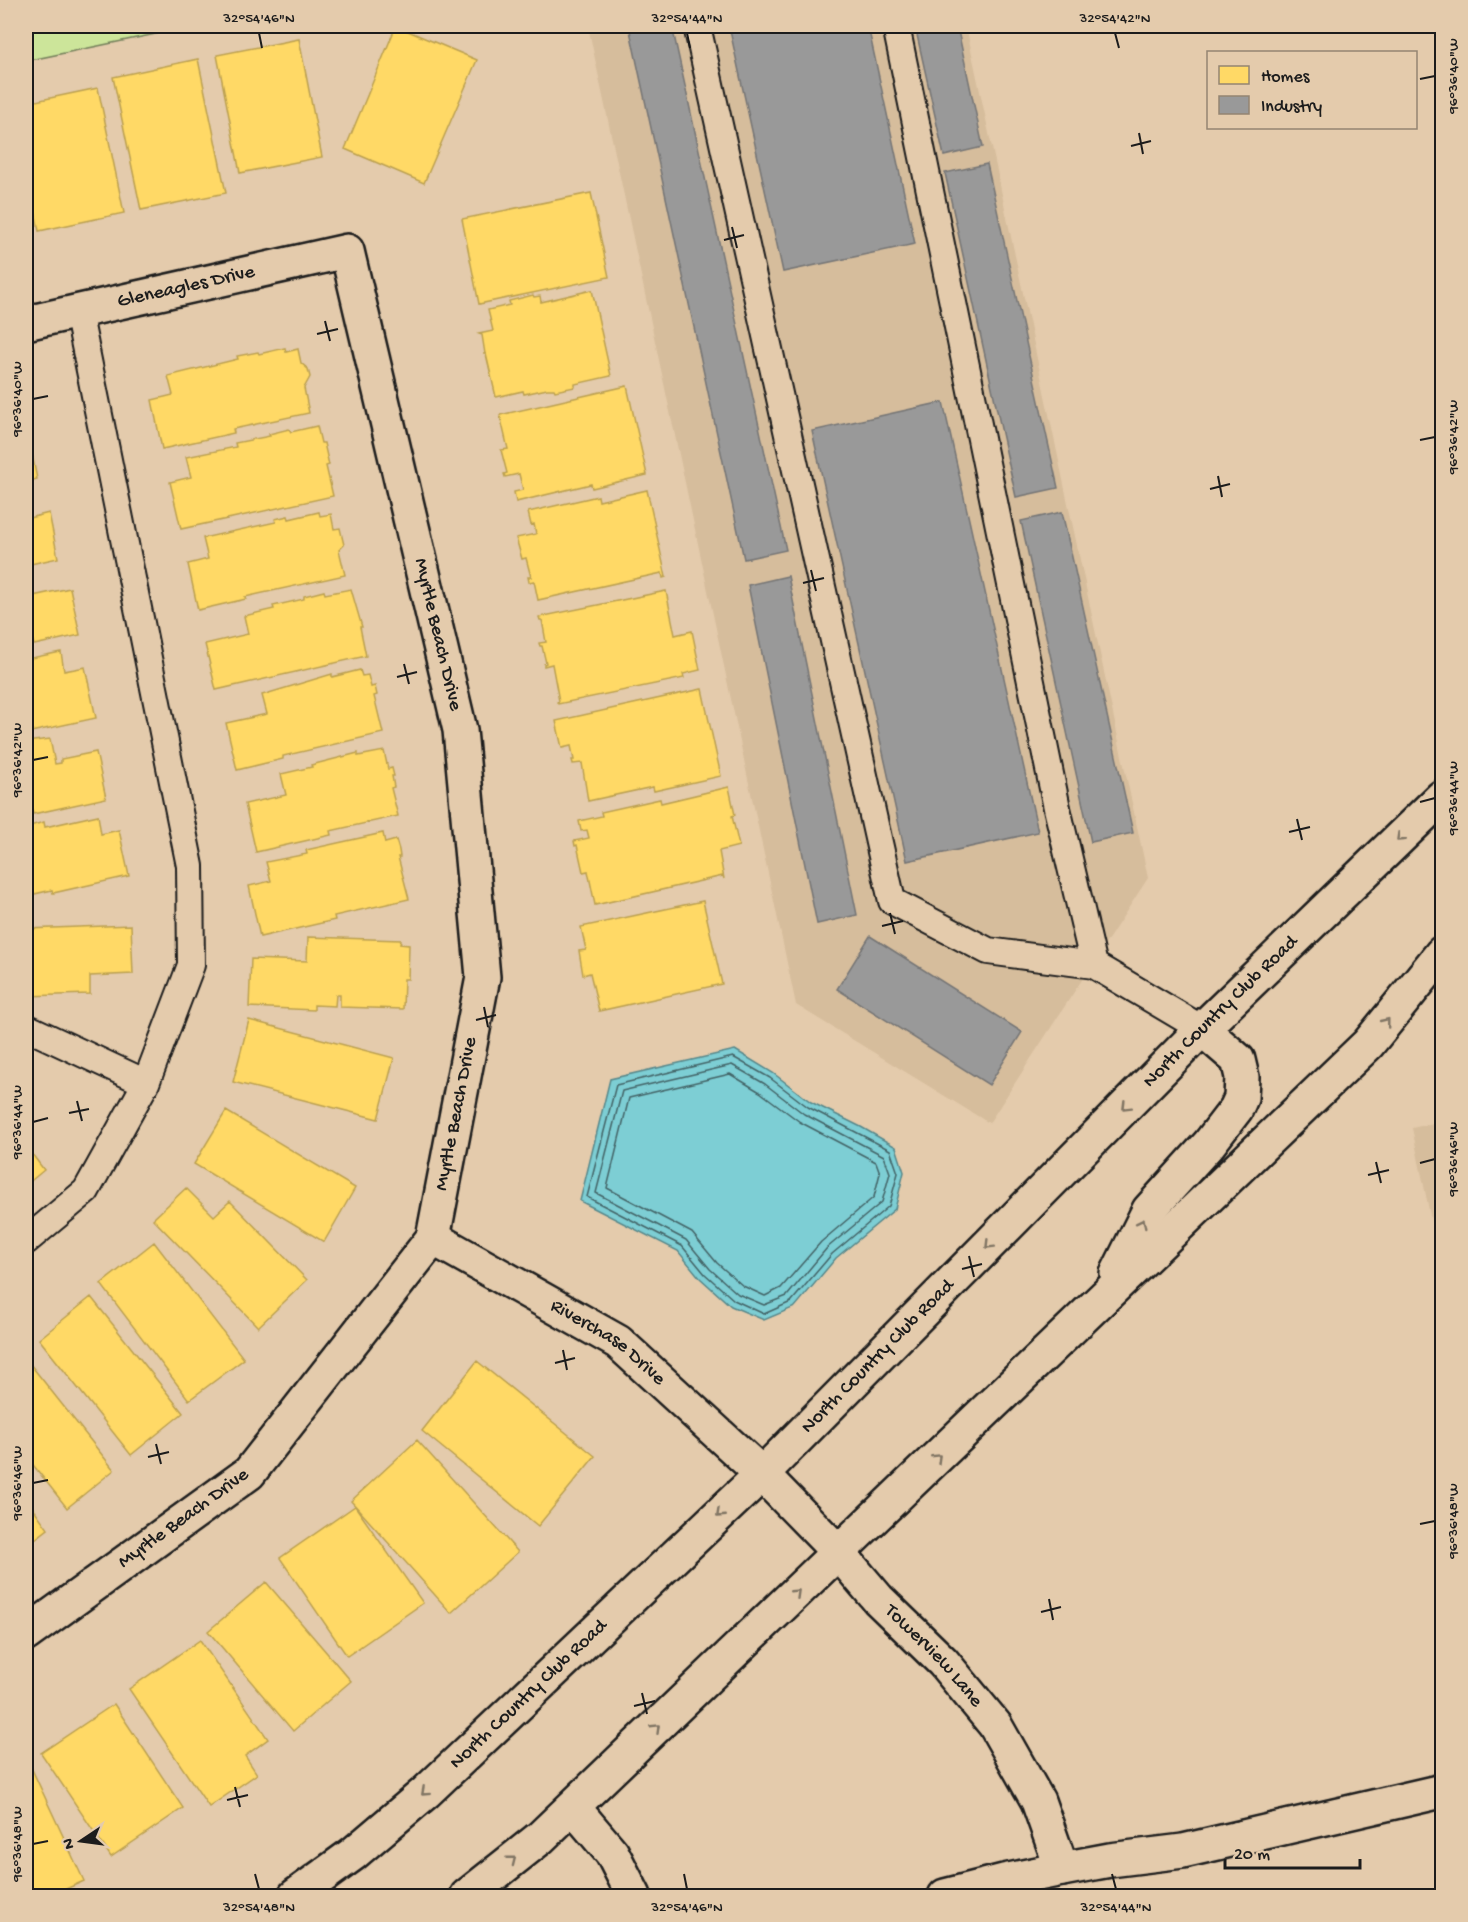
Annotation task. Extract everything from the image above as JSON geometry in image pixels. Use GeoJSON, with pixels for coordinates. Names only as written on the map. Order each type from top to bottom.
{"type":"FeatureCollection","features":[{"type":"Feature","properties":{"kind":"street","name":"Gleneagles Drive"},"geometry":{"type":"LineString","coordinates":[[26,323],[347,251]]}},
{"type":"Feature","properties":{"kind":"street","name":"Myrtle Beach Drive"},"geometry":{"type":"LineString","coordinates":[[26,1634],[249,1473],[433,1238],[483,977],[459,730],[347,251]]}},
{"type":"Feature","properties":{"kind":"street","name":"North Country Club Road"},"geometry":{"type":"LineString","coordinates":[[295,1896],[353,1854],[426,1792],[762,1474],[1202,1029],[1443,797]]}},
{"type":"Feature","properties":{"kind":"street"},"geometry":{"type":"LineString","coordinates":[[466,1896],[540,1838],[573,1808],[1368,1044],[1443,953]]}},
{"type":"Feature","properties":{"kind":"street"},"geometry":{"type":"LineString","coordinates":[[1107,1295],[1149,1210],[1209,1143],[1236,1109],[1241,1098],[1242,1077],[1238,1060],[1202,1029]]}},
{"type":"Feature","properties":{"kind":"street","name":"Riverchase Drive"},"geometry":{"type":"LineString","coordinates":[[433,1238],[618,1342],[762,1474]]}},
{"type":"Feature","properties":{"kind":"street","name":"Towerview Lane"},"geometry":{"type":"LineString","coordinates":[[762,1474],[838,1552],[878,1599],[943,1662],[995,1725],[1038,1801],[1062,1869]]}},
{"type":"Feature","properties":{"kind":"street"},"geometry":{"type":"LineString","coordinates":[[945,1896],[1062,1869],[1110,1860],[1183,1851],[1443,1791]]}},
{"type":"Feature","properties":{"kind":"street"},"geometry":{"type":"LineString","coordinates":[[573,1808],[612,1853],[633,1896]]}},
{"type":"Feature","properties":{"kind":"lane"},"geometry":{"type":"LineString","coordinates":[[697,26],[892,901],[988,951],[1094,965],[1202,1029]]}},
{"type":"Feature","properties":{"kind":"lane"},"geometry":{"type":"LineString","coordinates":[[896,26],[1057,808],[1094,965]]}},
{"type":"Feature","properties":{"kind":"lane"},"geometry":{"type":"LineString","coordinates":[[26,1241],[86,1191],[146,1083],[191,965],[190,866],[78,311]]}},
{"type":"Feature","properties":{"kind":"lane"},"geometry":{"type":"LineString","coordinates":[[26,1027],[146,1083]]}},
{"type":"Feature","properties":{"kind":"shaded area"},"geometry":{"type":"Polygon","coordinates":[[[588,26],[966,26],[1148,878],[989,1123],[796,1005],[588,26]]]}},
{"type":"Feature","properties":{"kind":"shaded area"},"geometry":{"type":"Polygon","coordinates":[[[1442,1121],[1442,1273],[1412,1128],[1442,1121]]]}},
{"type":"Feature","properties":{"kind":"green space"},"geometry":{"type":"Polygon","coordinates":[[[26,26],[194,26],[26,61],[26,26]]]}},
{"type":"Feature","properties":{"kind":"water"},"geometry":{"type":"Polygon","coordinates":[[[735,1050],[773,1073],[811,1102],[896,1147],[904,1172],[895,1209],[836,1258],[795,1307],[764,1320],[731,1306],[700,1278],[678,1251],[580,1201],[610,1079],[735,1050]]]}},
{"type":"Feature","properties":{"kind":"building: Homes"},"geometry":{"type":"Polygon","coordinates":[[[396,26],[477,60],[424,183],[345,149],[396,26]]]}},
{"type":"Feature","properties":{"kind":"building: Homes"},"geometry":{"type":"Polygon","coordinates":[[[299,39],[322,157],[240,173],[217,55],[299,39]]]}},
{"type":"Feature","properties":{"kind":"building: Homes"},"geometry":{"type":"Polygon","coordinates":[[[198,59],[226,193],[141,210],[113,77],[198,59]]]}},
{"type":"Feature","properties":{"kind":"building: Homes"},"geometry":{"type":"Polygon","coordinates":[[[98,88],[124,213],[39,231],[26,166],[26,103],[98,88]]]}},
{"type":"Feature","properties":{"kind":"building: Homes"},"geometry":{"type":"Polygon","coordinates":[[[591,193],[609,277],[479,304],[462,219],[591,193]]]}},
{"type":"Feature","properties":{"kind":"building: Homes"},"geometry":{"type":"Polygon","coordinates":[[[592,290],[611,376],[555,391],[547,389],[524,394],[523,391],[496,397],[482,335],[479,334],[493,331],[488,310],[510,305],[509,301],[533,295],[534,297],[540,296],[541,302],[592,290]]]}},
{"type":"Feature","properties":{"kind":"building: Homes"},"geometry":{"type":"Polygon","coordinates":[[[285,348],[286,352],[298,349],[301,363],[308,369],[310,377],[304,388],[309,413],[233,429],[234,433],[162,449],[152,400],[173,395],[168,376],[238,359],[237,356],[285,348]]]}},
{"type":"Feature","properties":{"kind":"building: Homes"},"geometry":{"type":"Polygon","coordinates":[[[627,386],[647,475],[592,488],[591,484],[516,502],[514,492],[523,490],[519,474],[505,477],[504,474],[507,473],[501,450],[508,449],[500,415],[627,386]]]}},
{"type":"Feature","properties":{"kind":"building: Homes"},"geometry":{"type":"Polygon","coordinates":[[[317,426],[321,443],[324,443],[329,465],[326,466],[333,496],[181,529],[170,482],[191,477],[186,457],[236,447],[235,443],[270,436],[269,434],[289,429],[291,432],[317,426]]]}},
{"type":"Feature","properties":{"kind":"building: Homes"},"geometry":{"type":"Polygon","coordinates":[[[28,434],[37,479],[26,482],[26,435],[28,434]]]}},
{"type":"Feature","properties":{"kind":"building: Homes"},"geometry":{"type":"Polygon","coordinates":[[[647,490],[666,577],[663,578],[662,573],[538,600],[534,581],[529,582],[528,577],[531,577],[526,558],[522,559],[516,538],[536,534],[528,512],[598,496],[599,501],[647,490]]]}},
{"type":"Feature","properties":{"kind":"building: Homes"},"geometry":{"type":"Polygon","coordinates":[[[26,500],[29,518],[49,513],[58,558],[26,565],[26,500]]]}},
{"type":"Feature","properties":{"kind":"building: Homes"},"geometry":{"type":"Polygon","coordinates":[[[319,512],[320,516],[331,514],[334,529],[340,528],[344,545],[339,550],[345,575],[198,610],[188,564],[208,559],[203,538],[276,522],[275,519],[288,516],[289,519],[319,512]]]}},
{"type":"Feature","properties":{"kind":"building: Homes"},"geometry":{"type":"Polygon","coordinates":[[[26,587],[28,597],[70,588],[80,635],[34,645],[33,641],[26,643],[26,587]]]}},
{"type":"Feature","properties":{"kind":"building: Homes"},"geometry":{"type":"Polygon","coordinates":[[[351,589],[362,627],[360,627],[366,656],[216,690],[205,644],[248,634],[244,616],[304,599],[304,596],[324,591],[325,594],[351,589]]]}},
{"type":"Feature","properties":{"kind":"building: Homes"},"geometry":{"type":"Polygon","coordinates":[[[666,591],[675,635],[692,631],[700,670],[683,674],[684,678],[558,704],[552,664],[544,666],[546,663],[542,646],[539,643],[546,642],[542,620],[539,617],[666,591]]]}},
{"type":"Feature","properties":{"kind":"building: Homes"},"geometry":{"type":"Polygon","coordinates":[[[61,652],[64,671],[85,667],[96,718],[26,733],[26,659],[61,652]]]}},
{"type":"Feature","properties":{"kind":"building: Homes"},"geometry":{"type":"Polygon","coordinates":[[[360,670],[362,676],[368,675],[371,687],[375,686],[377,695],[374,696],[383,733],[283,756],[283,759],[237,770],[226,723],[267,714],[262,695],[332,674],[332,677],[360,670]]]}},
{"type":"Feature","properties":{"kind":"building: Homes"},"geometry":{"type":"Polygon","coordinates":[[[702,689],[721,776],[654,791],[653,787],[588,801],[582,763],[573,764],[571,746],[562,748],[556,721],[702,689]]]}},
{"type":"Feature","properties":{"kind":"building: Homes"},"geometry":{"type":"Polygon","coordinates":[[[50,739],[55,764],[61,763],[61,759],[96,752],[106,798],[33,814],[32,810],[26,812],[26,742],[50,739]]]}},
{"type":"Feature","properties":{"kind":"building: Homes"},"geometry":{"type":"Polygon","coordinates":[[[384,751],[388,769],[392,768],[394,776],[392,776],[394,787],[391,788],[398,816],[330,831],[331,835],[256,852],[245,804],[286,795],[281,774],[358,753],[358,756],[384,751]]]}},
{"type":"Feature","properties":{"kind":"building: Homes"},"geometry":{"type":"Polygon","coordinates":[[[729,787],[735,815],[732,816],[739,846],[719,851],[724,879],[723,876],[595,905],[588,871],[583,872],[574,841],[589,838],[587,830],[581,831],[579,821],[602,816],[601,812],[660,799],[661,803],[729,787]]]}},
{"type":"Feature","properties":{"kind":"building: Homes"},"geometry":{"type":"Polygon","coordinates":[[[98,815],[101,834],[119,830],[129,876],[53,893],[52,890],[26,896],[26,827],[44,822],[45,827],[98,815]]]}},
{"type":"Feature","properties":{"kind":"building: Homes"},"geometry":{"type":"Polygon","coordinates":[[[383,833],[385,843],[396,840],[409,899],[334,916],[335,920],[260,937],[249,886],[271,881],[266,862],[307,854],[306,850],[383,833]]]}},
{"type":"Feature","properties":{"kind":"building: Homes"},"geometry":{"type":"Polygon","coordinates":[[[703,901],[722,984],[599,1011],[590,973],[583,975],[579,951],[586,950],[581,927],[703,901]]]}},
{"type":"Feature","properties":{"kind":"building: Homes"},"geometry":{"type":"Polygon","coordinates":[[[131,925],[133,974],[90,976],[90,994],[26,996],[26,929],[131,925]]]}},
{"type":"Feature","properties":{"kind":"building: Homes"},"geometry":{"type":"Polygon","coordinates":[[[308,937],[401,940],[400,944],[409,945],[408,979],[404,979],[403,1009],[340,1007],[340,995],[336,995],[335,1006],[314,1005],[314,1010],[249,1007],[251,959],[307,961],[308,937]]]}},
{"type":"Feature","properties":{"kind":"building: Homes"},"geometry":{"type":"Polygon","coordinates":[[[249,1020],[394,1058],[378,1119],[233,1082],[249,1020]]]}},
{"type":"Feature","properties":{"kind":"building: Homes"},"geometry":{"type":"Polygon","coordinates":[[[226,1111],[355,1188],[324,1242],[194,1164],[226,1111]]]}},
{"type":"Feature","properties":{"kind":"building: Homes"},"geometry":{"type":"Polygon","coordinates":[[[26,1146],[44,1170],[26,1185],[26,1146]]]}},
{"type":"Feature","properties":{"kind":"building: Homes"},"geometry":{"type":"Polygon","coordinates":[[[186,1188],[214,1216],[230,1201],[307,1280],[258,1327],[153,1219],[186,1188]]]}},
{"type":"Feature","properties":{"kind":"building: Homes"},"geometry":{"type":"Polygon","coordinates":[[[154,1242],[244,1359],[189,1400],[101,1284],[154,1242]]]}},
{"type":"Feature","properties":{"kind":"building: Homes"},"geometry":{"type":"Polygon","coordinates":[[[91,1297],[183,1413],[131,1455],[39,1339],[91,1297]]]}},
{"type":"Feature","properties":{"kind":"building: Homes"},"geometry":{"type":"Polygon","coordinates":[[[26,1359],[114,1470],[67,1508],[26,1456],[26,1359]]]}},
{"type":"Feature","properties":{"kind":"building: Homes"},"geometry":{"type":"Polygon","coordinates":[[[477,1361],[595,1456],[538,1526],[422,1431],[477,1361]]]}},
{"type":"Feature","properties":{"kind":"building: Homes"},"geometry":{"type":"Polygon","coordinates":[[[417,1440],[518,1552],[451,1613],[351,1501],[417,1440]]]}},
{"type":"Feature","properties":{"kind":"building: Homes"},"geometry":{"type":"Polygon","coordinates":[[[26,1498],[48,1529],[26,1546],[26,1498]]]}},
{"type":"Feature","properties":{"kind":"building: Homes"},"geometry":{"type":"Polygon","coordinates":[[[355,1506],[423,1603],[347,1656],[280,1558],[355,1506]]]}},
{"type":"Feature","properties":{"kind":"building: Homes"},"geometry":{"type":"Polygon","coordinates":[[[266,1582],[351,1681],[293,1731],[208,1631],[266,1582]]]}},
{"type":"Feature","properties":{"kind":"building: Homes"},"geometry":{"type":"Polygon","coordinates":[[[200,1640],[268,1739],[245,1756],[257,1774],[209,1807],[129,1689],[200,1640]]]}},
{"type":"Feature","properties":{"kind":"building: Homes"},"geometry":{"type":"Polygon","coordinates":[[[114,1704],[183,1808],[111,1857],[41,1753],[114,1704]]]}},
{"type":"Feature","properties":{"kind":"building: Homes"},"geometry":{"type":"Polygon","coordinates":[[[29,1763],[84,1881],[50,1896],[26,1896],[26,1765],[29,1763]]]}},
{"type":"Feature","properties":{"kind":"building: Industry"},"geometry":{"type":"Polygon","coordinates":[[[629,26],[672,26],[786,550],[744,559],[629,26]]]}},
{"type":"Feature","properties":{"kind":"building: Industry"},"geometry":{"type":"Polygon","coordinates":[[[729,26],[868,26],[915,244],[783,272],[729,26]]]}},
{"type":"Feature","properties":{"kind":"building: Industry"},"geometry":{"type":"Polygon","coordinates":[[[915,26],[957,26],[983,147],[944,156],[915,26]]]}},
{"type":"Feature","properties":{"kind":"building: Industry"},"geometry":{"type":"Polygon","coordinates":[[[987,164],[1058,488],[1016,497],[945,173],[987,164]]]}},
{"type":"Feature","properties":{"kind":"building: Industry"},"geometry":{"type":"Polygon","coordinates":[[[943,402],[1038,832],[907,861],[812,431],[943,402]]]}},
{"type":"Feature","properties":{"kind":"building: Industry"},"geometry":{"type":"Polygon","coordinates":[[[1062,512],[1133,833],[1091,842],[1021,521],[1062,512]]]}},
{"type":"Feature","properties":{"kind":"building: Industry"},"geometry":{"type":"Polygon","coordinates":[[[788,576],[857,915],[817,924],[748,585],[788,576]]]}},
{"type":"Feature","properties":{"kind":"building: Industry"},"geometry":{"type":"Polygon","coordinates":[[[870,936],[1022,1032],[989,1085],[837,989],[870,936]]]}}]}
